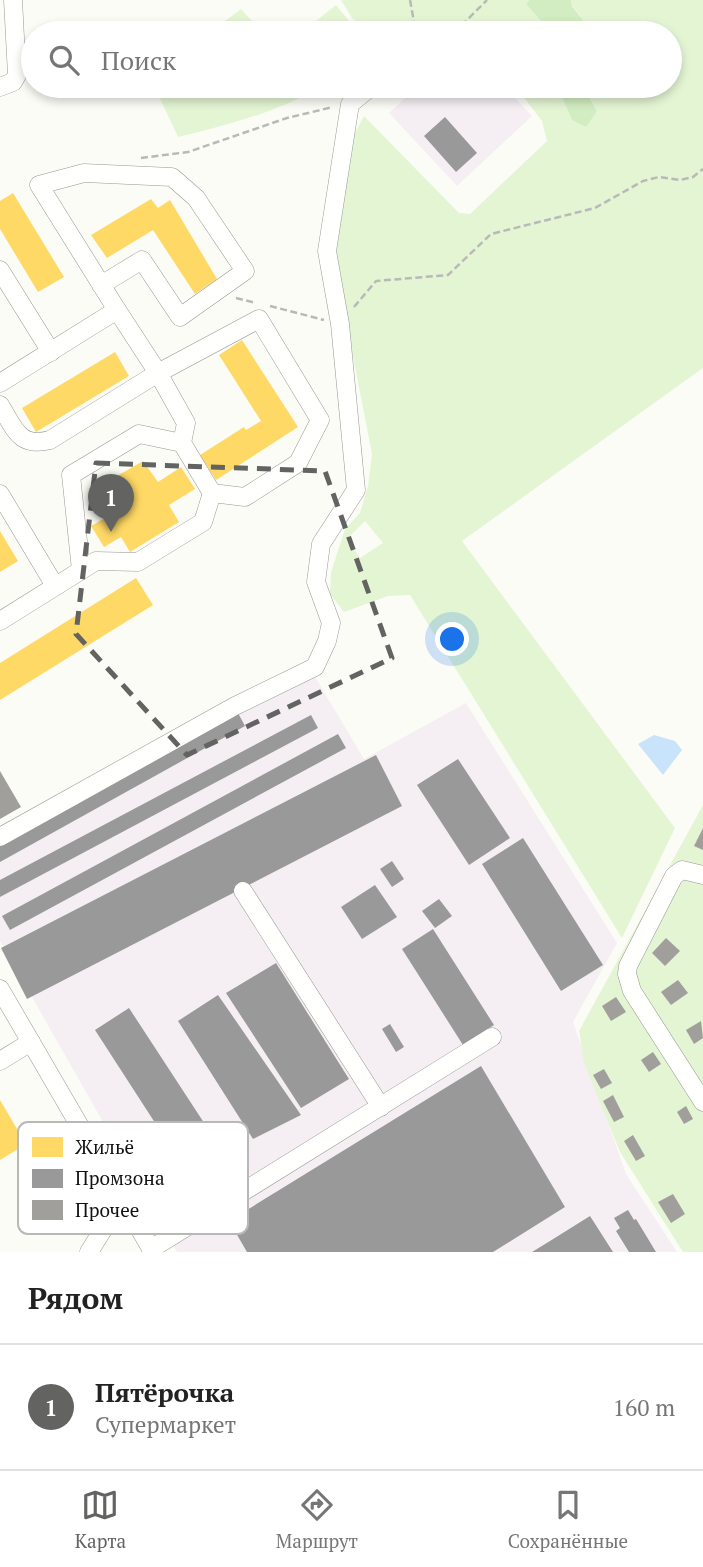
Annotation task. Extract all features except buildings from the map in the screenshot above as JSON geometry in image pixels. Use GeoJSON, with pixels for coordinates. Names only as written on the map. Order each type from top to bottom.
{"type":"FeatureCollection","features":[{"type":"Feature","properties":{"kind":"street"},"geometry":{"type":"LineString","coordinates":[[0,87],[13,82],[17,75],[13,0]]}},
{"type":"Feature","properties":{"kind":"street"},"geometry":{"type":"LineString","coordinates":[[0,837],[235,706],[315,667],[327,641],[331,623],[316,582],[321,544],[356,490],[340,324],[327,251],[350,104],[357,98]]}},
{"type":"Feature","properties":{"kind":"street"},"geometry":{"type":"LineString","coordinates":[[0,621],[96,561],[138,562],[204,522],[212,493],[182,443],[186,423],[158,373],[101,285],[39,185],[84,173],[172,177],[196,198],[245,271],[180,317],[142,260],[101,285]]}},
{"type":"Feature","properties":{"kind":"street"},"geometry":{"type":"LineString","coordinates":[[0,270],[51,352]]}},
{"type":"Feature","properties":{"kind":"street"},"geometry":{"type":"LineString","coordinates":[[0,383],[117,310]]}},
{"type":"Feature","properties":{"kind":"street"},"geometry":{"type":"LineString","coordinates":[[0,405],[23,440],[35,444],[50,440],[158,373],[259,319],[320,420],[298,463],[245,497],[212,493]]}},
{"type":"Feature","properties":{"kind":"street"},"geometry":{"type":"LineString","coordinates":[[81,570],[71,475],[139,434],[182,443]]}},
{"type":"Feature","properties":{"kind":"street"},"geometry":{"type":"LineString","coordinates":[[0,494],[55,586]]}},
{"type":"Feature","properties":{"kind":"street"},"geometry":{"type":"LineString","coordinates":[[703,875],[682,870],[674,876],[626,974],[632,991],[703,1102]]}},
{"type":"Feature","properties":{"kind":"street"},"geometry":{"type":"LineString","coordinates":[[243,891],[381,1107]]}},
{"type":"Feature","properties":{"kind":"street"},"geometry":{"type":"LineString","coordinates":[[0,989],[77,1122]]}},
{"type":"Feature","properties":{"kind":"street"},"geometry":{"type":"LineString","coordinates":[[248,1191],[492,1038]]}},
{"type":"Feature","properties":{"kind":"street"},"geometry":{"type":"LineString","coordinates":[[0,1061],[31,1042]]}},
{"type":"Feature","properties":{"kind":"street"},"geometry":{"type":"LineString","coordinates":[[89,1252],[100,1234]]}},
{"type":"Feature","properties":{"kind":"street"},"geometry":{"type":"LineString","coordinates":[[142,1234],[152,1251],[179,1234]]}},
{"type":"Feature","properties":{"kind":"path"},"geometry":{"type":"LineString","coordinates":[[410,0],[414,21]]}},
{"type":"Feature","properties":{"kind":"path"},"geometry":{"type":"LineString","coordinates":[[466,21],[487,0]]}},
{"type":"Feature","properties":{"kind":"path"},"geometry":{"type":"LineString","coordinates":[[135,159],[188,152],[287,118],[350,104]]}},
{"type":"Feature","properties":{"kind":"path"},"geometry":{"type":"LineString","coordinates":[[215,292],[340,324],[376,281],[448,275],[491,234],[596,208],[643,181],[659,177],[680,180],[693,177],[703,169]]}},
{"type":"Feature","properties":{"kind":"highlighted area"},"geometry":{"type":"Polygon","coordinates":[[[96,463],[325,471],[392,658],[187,755],[76,634],[96,463]]]}},
{"type":"Feature","properties":{"kind":"shaded area"},"geometry":{"type":"Polygon","coordinates":[[[405,98],[515,98],[532,116],[457,186],[389,113],[405,98]]]}},
{"type":"Feature","properties":{"kind":"shaded area"},"geometry":{"type":"Polygon","coordinates":[[[308,665],[364,759],[466,703],[617,943],[573,1022],[626,1174],[677,1252],[177,1252],[167,1234],[248,1234],[248,1122],[103,1122],[0,941],[0,827],[308,665]]]}},
{"type":"Feature","properties":{"kind":"green space"},"geometry":{"type":"Polygon","coordinates":[[[341,0],[529,0],[526,4],[541,21],[356,21],[341,0]]]}},
{"type":"Feature","properties":{"kind":"green space"},"geometry":{"type":"Polygon","coordinates":[[[529,0],[571,0],[572,6],[584,21],[541,21],[526,4],[529,0]]]}},
{"type":"Feature","properties":{"kind":"green space"},"geometry":{"type":"Polygon","coordinates":[[[571,0],[703,0],[703,368],[462,541],[675,828],[622,938],[410,595],[388,596],[344,612],[330,594],[331,572],[345,529],[360,513],[368,486],[372,454],[335,264],[340,196],[348,146],[364,116],[459,213],[470,214],[547,141],[542,121],[524,98],[562,98],[572,120],[597,111],[590,98],[682,98],[682,21],[584,21],[571,0]],[[365,521],[347,539],[360,558],[383,543],[365,521]]]}},
{"type":"Feature","properties":{"kind":"green space"},"geometry":{"type":"Polygon","coordinates":[[[336,5],[349,21],[316,21],[336,5]]]}},
{"type":"Feature","properties":{"kind":"green space"},"geometry":{"type":"Polygon","coordinates":[[[241,9],[252,21],[225,21],[241,9]]]}},
{"type":"Feature","properties":{"kind":"green space"},"geometry":{"type":"Polygon","coordinates":[[[160,98],[298,98],[234,122],[178,137],[160,98]]]}},
{"type":"Feature","properties":{"kind":"green space"},"geometry":{"type":"Polygon","coordinates":[[[562,98],[590,98],[597,111],[586,127],[572,120],[562,98]]]}},
{"type":"Feature","properties":{"kind":"green space"},"geometry":{"type":"Polygon","coordinates":[[[703,805],[703,1252],[683,1252],[620,1152],[584,1063],[579,1031],[703,805]]]}},
{"type":"Feature","properties":{"kind":"water"},"geometry":{"type":"Polygon","coordinates":[[[654,735],[675,741],[682,750],[663,775],[638,744],[654,735]]]}},
{"type":"Feature","properties":{"kind":"place","name":"Пятёрочка"},"geometry":{"type":"Point","coordinates":[111,532]}}]}
